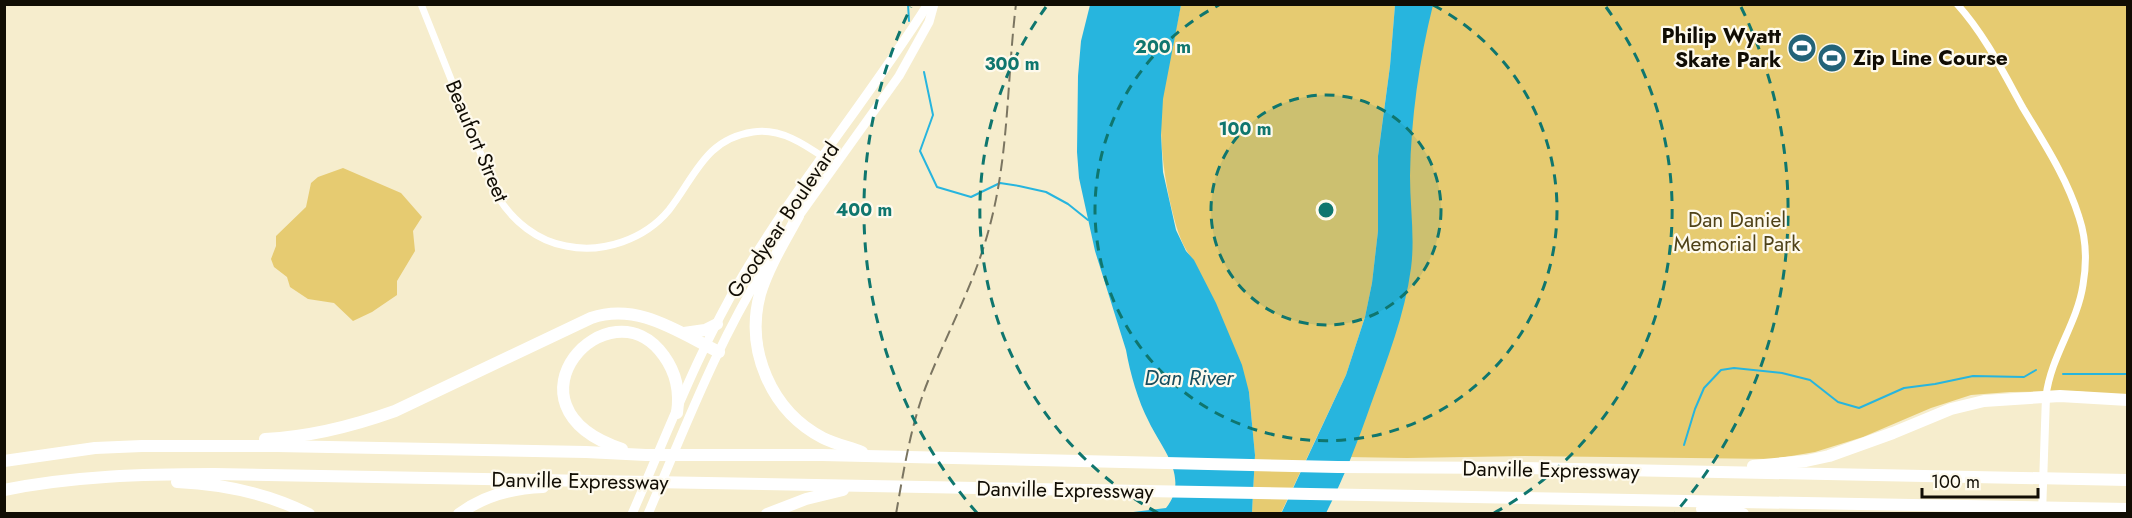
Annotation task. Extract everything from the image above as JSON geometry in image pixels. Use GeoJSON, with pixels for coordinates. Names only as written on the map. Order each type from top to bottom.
{"type":"FeatureCollection","features":[{"type":"Feature","properties":{"kind":"highway"},"geometry":{"type":"LineString","coordinates":[[798,216],[760,294],[756,329],[760,358],[769,384],[796,419],[822,438],[876,457]]}},
{"type":"Feature","properties":{"kind":"highway"},"geometry":{"type":"LineString","coordinates":[[142,446],[183,440],[268,439],[295,436],[361,422],[420,400],[604,313],[630,313],[646,317],[719,352]]}},
{"type":"Feature","properties":{"kind":"highway"},"geometry":{"type":"LineString","coordinates":[[683,333],[705,330],[717,324]]}},
{"type":"Feature","properties":{"kind":"highway"},"geometry":{"type":"LineString","coordinates":[[638,454],[596,439],[578,424],[567,407],[564,389],[567,371],[583,346],[600,336],[618,332],[636,335],[654,345],[668,362],[674,375],[678,394],[675,416]]}},
{"type":"Feature","properties":{"kind":"highway"},"geometry":{"type":"LineString","coordinates":[[1626,471],[1644,467],[1750,466],[1806,460],[1852,449],[1967,404],[1984,401],[2046,396],[2127,400]]}},
{"type":"Feature","properties":{"kind":"highway","name":"Danville Expressway"},"geometry":{"type":"LineString","coordinates":[[4,461],[95,448],[278,446],[2127,480]]}},
{"type":"Feature","properties":{"kind":"highway","name":"Danville Expressway"},"geometry":{"type":"LineString","coordinates":[[4,490],[113,477],[214,474],[2127,509]]}},
{"type":"Feature","properties":{"kind":"highway"},"geometry":{"type":"LineString","coordinates":[[113,477],[227,486],[275,499],[309,513]]}},
{"type":"Feature","properties":{"kind":"highway"},"geometry":{"type":"LineString","coordinates":[[459,513],[499,494],[533,488],[577,486],[584,482]]}},
{"type":"Feature","properties":{"kind":"highway"},"geometry":{"type":"LineString","coordinates":[[767,513],[806,499],[863,486]]}},
{"type":"Feature","properties":{"kind":"highway"},"geometry":{"type":"LineString","coordinates":[[1570,499],[1592,506],[1684,507],[1743,513]]}},
{"type":"Feature","properties":{"kind":"main road","name":"Goodyear Boulevard"},"geometry":{"type":"LineString","coordinates":[[632,513],[706,345],[759,249],[928,4]]}},
{"type":"Feature","properties":{"kind":"main road","name":"Goodyear Boulevard"},"geometry":{"type":"LineString","coordinates":[[648,513],[719,352],[763,269],[908,61],[929,22],[934,4]]}},
{"type":"Feature","properties":{"kind":"street","name":"Beaufort Street"},"geometry":{"type":"LineString","coordinates":[[421,4],[498,197],[522,225],[553,242],[573,248],[603,247],[617,244],[641,233],[669,210],[709,152],[728,139],[742,134],[764,131],[783,135],[795,139],[835,165]]}},
{"type":"Feature","properties":{"kind":"street"},"geometry":{"type":"LineString","coordinates":[[1957,4],[1983,37],[2058,167],[2080,219],[2085,254],[2084,283],[2075,315],[2050,373],[2046,396],[2042,513]]}},
{"type":"Feature","properties":{"kind":"green space"},"geometry":{"type":"Polygon","coordinates":[[[1181,5],[1395,5],[1390,66],[1378,155],[1378,231],[1372,283],[1365,317],[1346,375],[1281,513],[1252,513],[1255,455],[1249,392],[1194,261],[1179,235],[1168,193],[1161,140],[1161,113],[1163,88],[1181,5]]]}},
{"type":"Feature","properties":{"kind":"green space","name":"Dan Daniel Memorial Park"},"geometry":{"type":"Polygon","coordinates":[[[1424,5],[2127,5],[2127,396],[2075,391],[1971,395],[1931,408],[1863,437],[1815,452],[1774,459],[1525,456],[1346,457],[1409,124],[1424,5]]]}},
{"type":"Feature","properties":{"kind":"green space"},"geometry":{"type":"Polygon","coordinates":[[[343,168],[401,193],[422,217],[413,231],[415,251],[397,281],[397,295],[372,312],[353,321],[334,303],[308,299],[290,287],[287,277],[274,267],[271,259],[276,246],[276,236],[306,207],[311,183],[318,177],[343,168]]]}},
{"type":"Feature","properties":{"kind":"water","name":"Dan River"},"geometry":{"type":"Polygon","coordinates":[[[1090,5],[1181,5],[1163,99],[1161,135],[1163,172],[1176,230],[1216,303],[1242,365],[1249,392],[1255,455],[1252,513],[1125,513],[1166,508],[1173,497],[1175,475],[1145,414],[1135,387],[1126,350],[1095,251],[1079,178],[1078,76],[1081,41],[1090,5]]]}},
{"type":"Feature","properties":{"kind":"water"},"geometry":{"type":"Polygon","coordinates":[[[1395,5],[1433,5],[1414,111],[1410,176],[1412,257],[1408,285],[1400,320],[1361,432],[1326,513],[1281,514],[1346,375],[1365,317],[1372,283],[1378,231],[1378,156],[1390,66],[1395,5]]]}},
{"type":"Feature","properties":{"kind":"waterway"},"geometry":{"type":"LineString","coordinates":[[908,4],[909,21]]}},
{"type":"Feature","properties":{"kind":"waterway"},"geometry":{"type":"LineString","coordinates":[[924,72],[933,115],[920,151],[937,187],[971,197],[1000,183],[1019,186],[1046,192],[1068,204],[1088,220],[1091,218]]}},
{"type":"Feature","properties":{"kind":"waterway"},"geometry":{"type":"LineString","coordinates":[[1684,445],[1704,388],[1721,370],[1734,368],[1782,373],[1810,380],[1838,402],[1859,408],[1904,388],[1973,376],[2024,377],[2036,370]]}},
{"type":"Feature","properties":{"kind":"waterway"},"geometry":{"type":"LineString","coordinates":[[2063,374],[2128,374]]}},
{"type":"Feature","properties":{"kind":"railway"},"geometry":{"type":"LineString","coordinates":[[896,514],[909,446],[922,397],[970,285],[990,225],[1001,171],[1016,4]]}},
{"type":"Feature","properties":{"kind":"place","name":"Philip Wyatt Skate Park"},"geometry":{"type":"Point","coordinates":[1802,48]}},
{"type":"Feature","properties":{"kind":"place","name":"Zip Line Course"},"geometry":{"type":"Point","coordinates":[1832,58]}}]}
